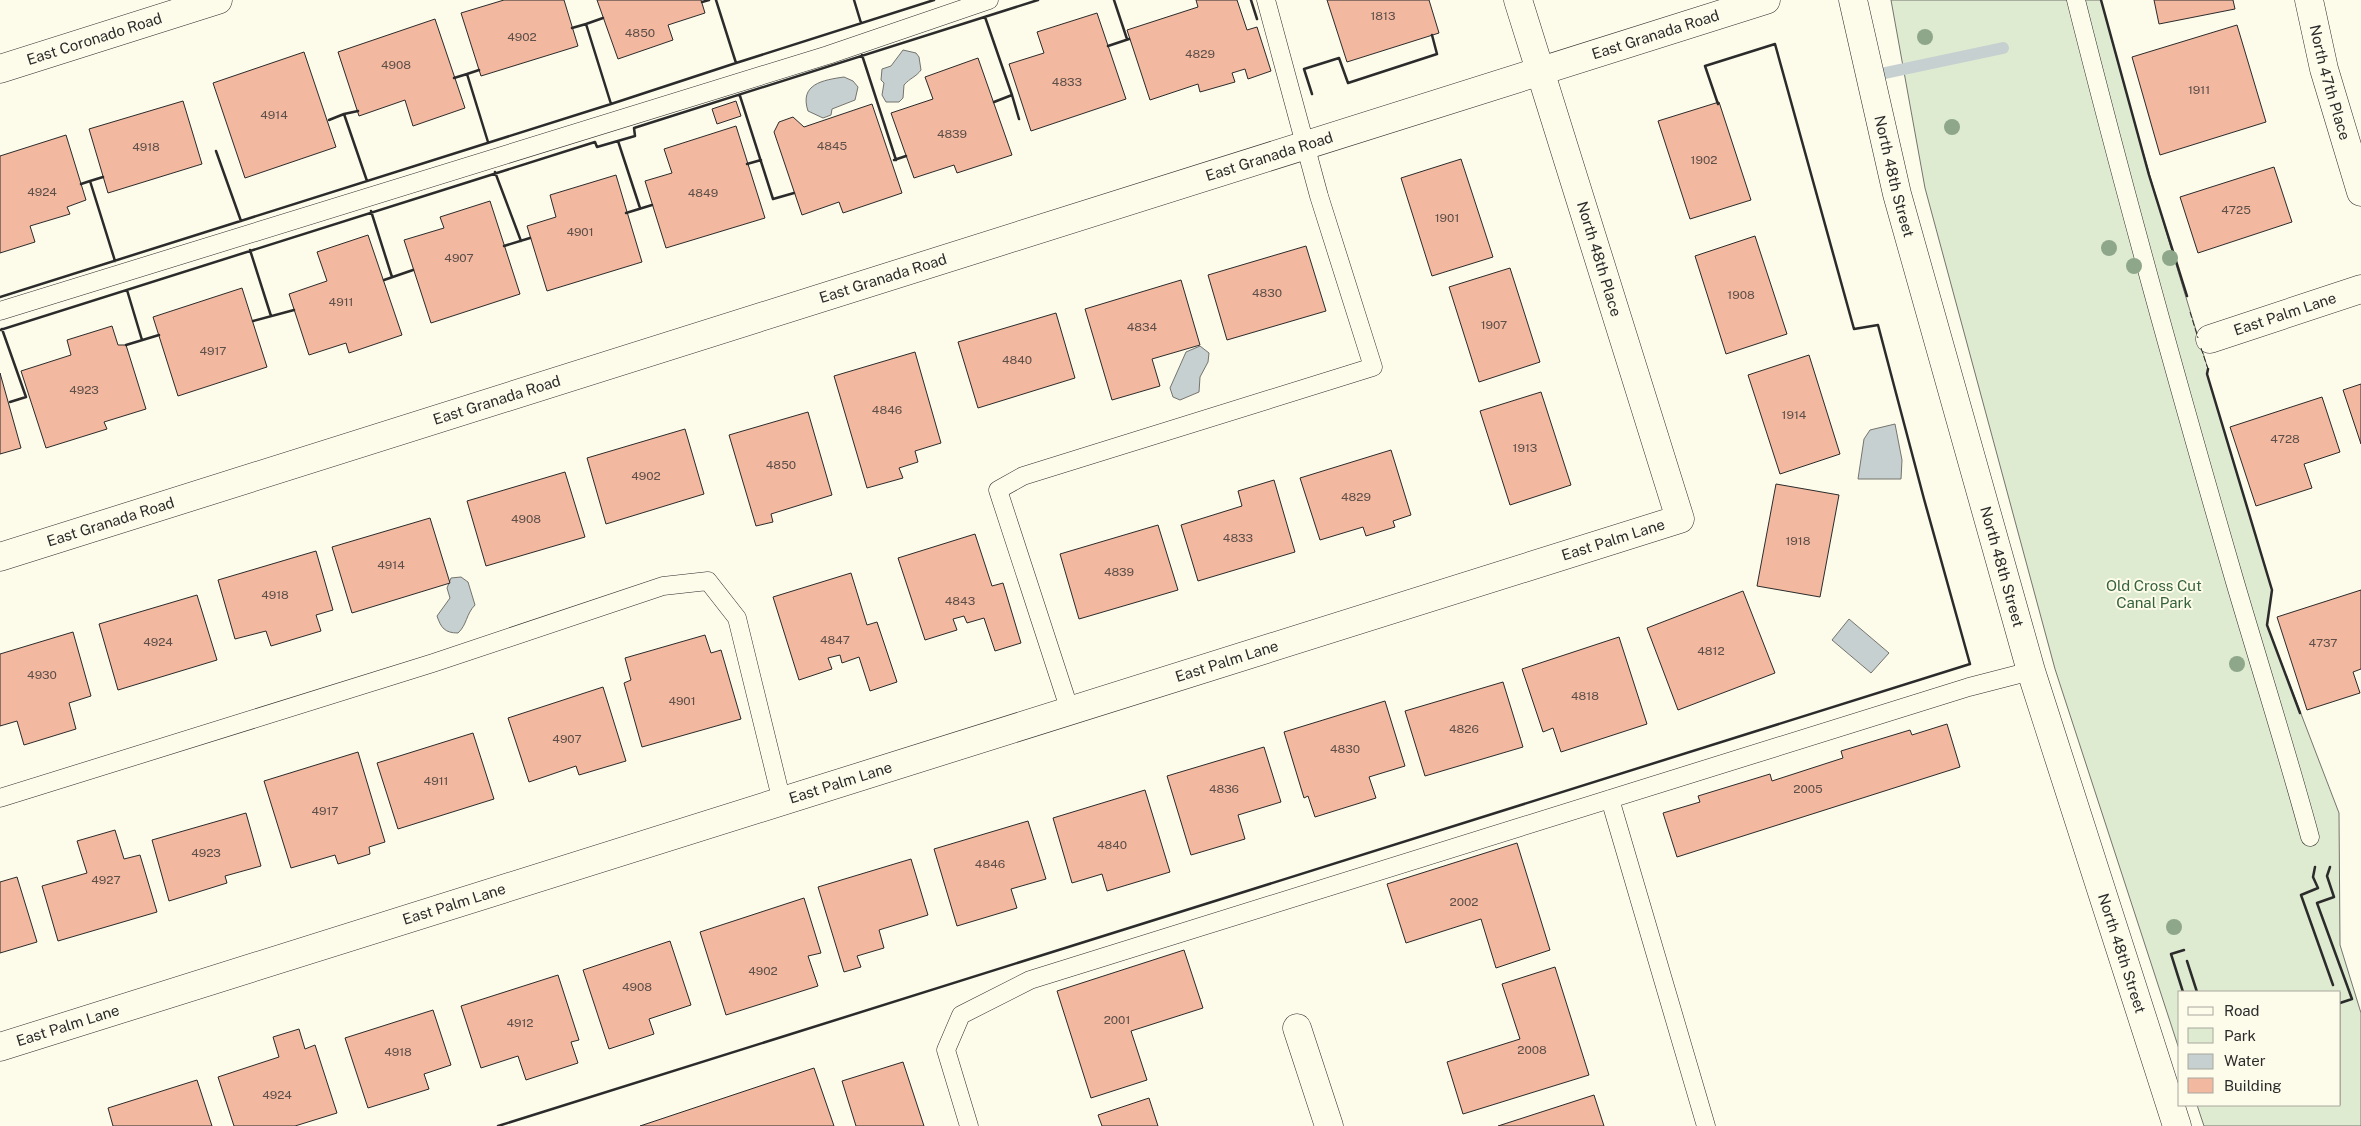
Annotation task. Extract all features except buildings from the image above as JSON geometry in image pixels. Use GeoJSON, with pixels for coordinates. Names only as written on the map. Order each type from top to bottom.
{"type":"FeatureCollection","features":[{"type":"Feature","properties":{"kind":"street","name":"East Coronado Road"},"geometry":{"type":"LineString","coordinates":[[0,69],[218,0]]}},
{"type":"Feature","properties":{"kind":"street","name":"North 48th Place"},"geometry":{"type":"LineString","coordinates":[[1518,0],[1680,519]]}},
{"type":"Feature","properties":{"kind":"street","name":"East Granada Road"},"geometry":{"type":"LineString","coordinates":[[0,557],[1766,0]]}},
{"type":"Feature","properties":{"kind":"street","name":"North 48th Street"},"geometry":{"type":"LineString","coordinates":[[1853,0],[1897,194],[2031,671],[2178,1126]]}},
{"type":"Feature","properties":{"kind":"street","name":"North 47th Place"},"geometry":{"type":"LineString","coordinates":[[2309,0],[2324,69],[2361,192]]}},
{"type":"Feature","properties":{"kind":"street","name":"East Palm Lane"},"geometry":{"type":"LineString","coordinates":[[2210,339],[2361,289]]}},
{"type":"Feature","properties":{"kind":"street","name":"East Palm Lane"},"geometry":{"type":"LineString","coordinates":[[0,1047],[1680,519]]}},
{"type":"Feature","properties":{"kind":"street"},"geometry":{"type":"LineString","coordinates":[[1298,1028],[1329,1126]]}},
{"type":"Feature","properties":{"kind":"lane"},"geometry":{"type":"LineString","coordinates":[[0,311],[828,55],[988,0]]}},
{"type":"Feature","properties":{"kind":"lane"},"geometry":{"type":"LineString","coordinates":[[1070,711],[998,490],[1023,476],[1373,367],[1305,146],[1266,0]]}},
{"type":"Feature","properties":{"kind":"lane"},"geometry":{"type":"LineString","coordinates":[[2076,0],[2113,146],[2233,573],[2310,837]]}},
{"type":"Feature","properties":{"kind":"lane"},"geometry":{"type":"LineString","coordinates":[[0,798],[432,662],[663,586],[708,581],[737,618],[782,802]]}},
{"type":"Feature","properties":{"kind":"lane"},"geometry":{"type":"LineString","coordinates":[[969,1126],[946,1050],[961,1016],[1030,980],[1969,687],[2031,671]]}},
{"type":"Feature","properties":{"kind":"lane"},"geometry":{"type":"LineString","coordinates":[[1610,799],[1706,1126]]}},
{"type":"Feature","properties":{"kind":"green space","name":"Old Cross Cut Canal Park"},"geometry":{"type":"Polygon","coordinates":[[[1891,0],[2101,0],[2126,93],[2208,369],[2207,374],[2272,590],[2267,625],[2339,813],[2340,945],[2361,1013],[2361,1126],[2204,1126],[2197,1106],[2341,1106],[2341,991],[2178,991],[2178,1046],[2055,669],[1925,188],[1891,0]]]}},
{"type":"Feature","properties":{"kind":"water"},"geometry":{"type":"Polygon","coordinates":[[[903,50],[916,53],[919,57],[921,70],[904,85],[903,98],[899,102],[886,102],[882,95],[884,83],[881,80],[882,69],[891,66],[903,50]]]}},
{"type":"Feature","properties":{"kind":"water"},"geometry":{"type":"Polygon","coordinates":[[[844,77],[853,81],[858,87],[855,100],[832,109],[831,115],[823,118],[808,111],[806,102],[810,89],[821,82],[844,77]]]}},
{"type":"Feature","properties":{"kind":"water"},"geometry":{"type":"Polygon","coordinates":[[[1200,346],[1209,353],[1208,362],[1200,377],[1199,392],[1180,400],[1173,397],[1170,388],[1186,352],[1200,346]]]}},
{"type":"Feature","properties":{"kind":"water"},"geometry":{"type":"Polygon","coordinates":[[[1895,424],[1902,460],[1901,479],[1858,479],[1864,439],[1870,430],[1895,424]]]}},
{"type":"Feature","properties":{"kind":"water"},"geometry":{"type":"Polygon","coordinates":[[[461,577],[468,582],[475,605],[461,630],[458,633],[454,633],[444,629],[437,616],[450,598],[447,588],[451,578],[461,577]]]}},
{"type":"Feature","properties":{"kind":"water"},"geometry":{"type":"Polygon","coordinates":[[[1849,619],[1889,653],[1871,673],[1832,640],[1849,619]]]}},
{"type":"Feature","properties":{"kind":"waterway"},"geometry":{"type":"LineString","coordinates":[[1871,76],[2003,48]]}},
{"type":"Feature","properties":{"kind":"fence"},"geometry":{"type":"LineString","coordinates":[[2190,312],[2198,338]]}},
{"type":"Feature","properties":{"kind":"fence"},"geometry":{"type":"LineString","coordinates":[[2201,348],[2208,369]]}},
{"type":"Feature","properties":{"kind":"wall"},"geometry":{"type":"LineString","coordinates":[[702,2],[709,0]]}},
{"type":"Feature","properties":{"kind":"wall"},"geometry":{"type":"LineString","coordinates":[[716,0],[736,63],[934,0]]}},
{"type":"Feature","properties":{"kind":"wall"},"geometry":{"type":"LineString","coordinates":[[854,0],[861,23]]}},
{"type":"Feature","properties":{"kind":"wall"},"geometry":{"type":"LineString","coordinates":[[0,330],[595,142],[597,147],[635,136],[634,128],[1038,0]]}},
{"type":"Feature","properties":{"kind":"wall"},"geometry":{"type":"LineString","coordinates":[[1114,0],[1127,39]]}},
{"type":"Feature","properties":{"kind":"wall"},"geometry":{"type":"LineString","coordinates":[[1251,0],[1257,19]]}},
{"type":"Feature","properties":{"kind":"wall"},"geometry":{"type":"LineString","coordinates":[[2101,0],[2149,175],[2187,296]]}},
{"type":"Feature","properties":{"kind":"wall"},"geometry":{"type":"LineString","coordinates":[[985,17],[1012,95],[994,102]]}},
{"type":"Feature","properties":{"kind":"wall"},"geometry":{"type":"LineString","coordinates":[[603,18],[586,24],[611,104],[736,63]]}},
{"type":"Feature","properties":{"kind":"wall"},"geometry":{"type":"LineString","coordinates":[[572,28],[586,24]]}},
{"type":"Feature","properties":{"kind":"wall"},"geometry":{"type":"LineString","coordinates":[[1312,94],[1304,69],[1339,58],[1348,83],[1437,54],[1432,35]]}},
{"type":"Feature","properties":{"kind":"wall"},"geometry":{"type":"LineString","coordinates":[[1108,46],[1129,39]]}},
{"type":"Feature","properties":{"kind":"wall"},"geometry":{"type":"LineString","coordinates":[[498,1126],[1970,664],[1878,325],[1854,329],[1775,44],[1705,66],[1718,104]]}},
{"type":"Feature","properties":{"kind":"wall"},"geometry":{"type":"LineString","coordinates":[[862,55],[896,160]]}},
{"type":"Feature","properties":{"kind":"wall"},"geometry":{"type":"LineString","coordinates":[[479,70],[467,74],[488,142]]}},
{"type":"Feature","properties":{"kind":"wall"},"geometry":{"type":"LineString","coordinates":[[454,78],[467,74]]}},
{"type":"Feature","properties":{"kind":"wall"},"geometry":{"type":"LineString","coordinates":[[1012,95],[1019,119]]}},
{"type":"Feature","properties":{"kind":"wall"},"geometry":{"type":"LineString","coordinates":[[740,96],[773,199],[794,193]]}},
{"type":"Feature","properties":{"kind":"wall"},"geometry":{"type":"LineString","coordinates":[[0,297],[611,104]]}},
{"type":"Feature","properties":{"kind":"wall"},"geometry":{"type":"LineString","coordinates":[[358,111],[344,114],[367,181]]}},
{"type":"Feature","properties":{"kind":"wall"},"geometry":{"type":"LineString","coordinates":[[329,120],[344,114]]}},
{"type":"Feature","properties":{"kind":"wall"},"geometry":{"type":"LineString","coordinates":[[618,141],[640,208]]}},
{"type":"Feature","properties":{"kind":"wall"},"geometry":{"type":"LineString","coordinates":[[216,151],[241,221]]}},
{"type":"Feature","properties":{"kind":"wall"},"geometry":{"type":"LineString","coordinates":[[894,160],[906,156]]}},
{"type":"Feature","properties":{"kind":"wall"},"geometry":{"type":"LineString","coordinates":[[747,164],[761,160]]}},
{"type":"Feature","properties":{"kind":"wall"},"geometry":{"type":"LineString","coordinates":[[495,172],[521,241]]}},
{"type":"Feature","properties":{"kind":"wall"},"geometry":{"type":"LineString","coordinates":[[90,181],[103,177]]}},
{"type":"Feature","properties":{"kind":"wall"},"geometry":{"type":"LineString","coordinates":[[81,184],[90,181],[115,261]]}},
{"type":"Feature","properties":{"kind":"wall"},"geometry":{"type":"LineString","coordinates":[[626,213],[652,205]]}},
{"type":"Feature","properties":{"kind":"wall"},"geometry":{"type":"LineString","coordinates":[[371,211],[392,277]]}},
{"type":"Feature","properties":{"kind":"wall"},"geometry":{"type":"LineString","coordinates":[[504,246],[530,238]]}},
{"type":"Feature","properties":{"kind":"wall"},"geometry":{"type":"LineString","coordinates":[[250,250],[271,316]]}},
{"type":"Feature","properties":{"kind":"wall"},"geometry":{"type":"LineString","coordinates":[[384,280],[413,270]]}},
{"type":"Feature","properties":{"kind":"wall"},"geometry":{"type":"LineString","coordinates":[[127,290],[142,340]]}},
{"type":"Feature","properties":{"kind":"wall"},"geometry":{"type":"LineString","coordinates":[[253,321],[294,310]]}},
{"type":"Feature","properties":{"kind":"wall"},"geometry":{"type":"LineString","coordinates":[[2,329],[26,397],[10,402]]}},
{"type":"Feature","properties":{"kind":"wall"},"geometry":{"type":"LineString","coordinates":[[126,345],[159,335]]}},
{"type":"Feature","properties":{"kind":"wall"},"geometry":{"type":"LineString","coordinates":[[2208,369],[2207,374],[2272,590],[2267,625],[2300,713]]}},
{"type":"Feature","properties":{"kind":"wall"},"geometry":{"type":"LineString","coordinates":[[2315,867],[2313,877],[2318,888],[2301,895],[2333,985]]}},
{"type":"Feature","properties":{"kind":"wall"},"geometry":{"type":"LineString","coordinates":[[2330,867],[2327,876],[2334,897],[2317,903],[2352,999],[2341,1003]]}},
{"type":"Feature","properties":{"kind":"wall"},"geometry":{"type":"LineString","coordinates":[[2183,991],[2171,954],[2184,950]]}},
{"type":"Feature","properties":{"kind":"wall"},"geometry":{"type":"LineString","coordinates":[[2187,961],[2197,991]]}}]}
